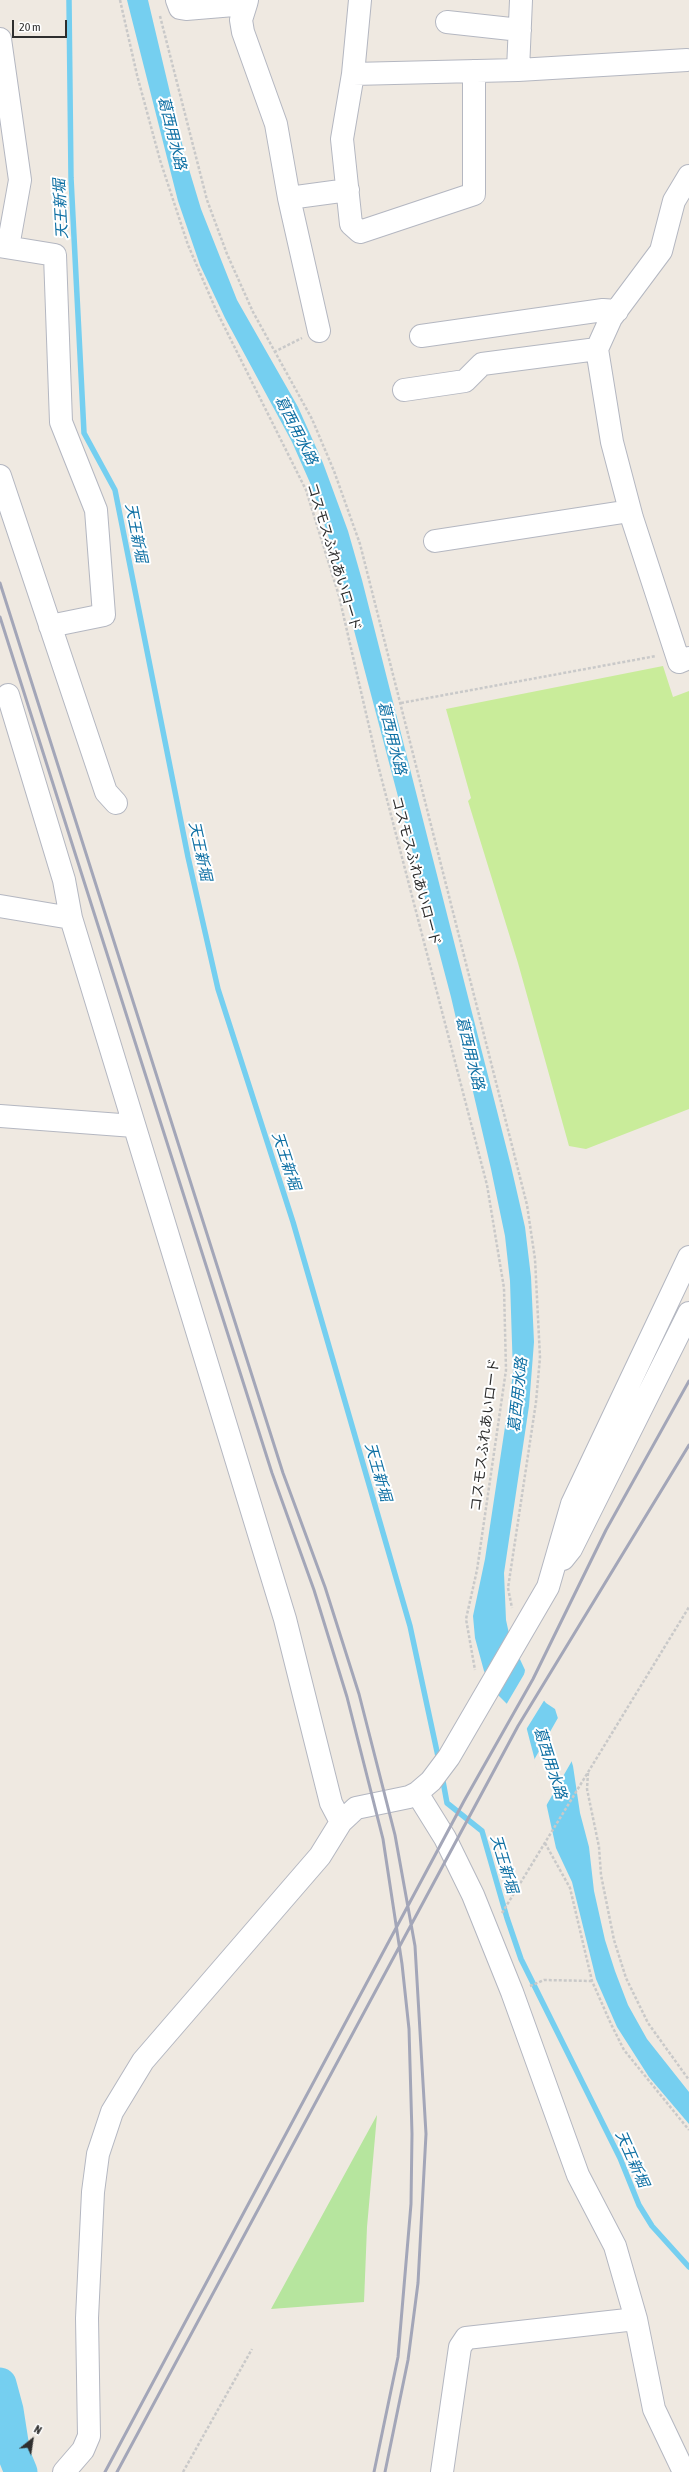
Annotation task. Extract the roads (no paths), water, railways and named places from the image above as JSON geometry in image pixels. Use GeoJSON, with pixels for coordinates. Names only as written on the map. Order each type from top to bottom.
{"type":"FeatureCollection","features":[{"type":"Feature","properties":{"kind":"street"},"geometry":{"type":"LineString","coordinates":[[177,0],[180,8],[186,10],[246,2],[241,20],[243,32],[276,124],[289,198],[319,331]]}},
{"type":"Feature","properties":{"kind":"street"},"geometry":{"type":"LineString","coordinates":[[360,0],[352,74],[342,139],[352,224],[360,232],[474,194],[474,70]]}},
{"type":"Feature","properties":{"kind":"street"},"geometry":{"type":"LineString","coordinates":[[518,70],[522,0]]}},
{"type":"Feature","properties":{"kind":"street"},"geometry":{"type":"LineString","coordinates":[[446,22],[520,30]]}},
{"type":"Feature","properties":{"kind":"street"},"geometry":{"type":"LineString","coordinates":[[0,39],[20,180],[4,246],[55,255],[61,422],[96,510],[104,615],[50,626]]}},
{"type":"Feature","properties":{"kind":"street"},"geometry":{"type":"LineString","coordinates":[[352,74],[518,70],[688,60]]}},
{"type":"Feature","properties":{"kind":"street"},"geometry":{"type":"LineString","coordinates":[[681,657],[630,511],[612,442],[598,349],[611,318],[661,251],[674,201],[689,176]]}},
{"type":"Feature","properties":{"kind":"street"},"geometry":{"type":"LineString","coordinates":[[289,198],[348,190]]}},
{"type":"Feature","properties":{"kind":"street"},"geometry":{"type":"LineString","coordinates":[[422,336],[603,310],[617,311]]}},
{"type":"Feature","properties":{"kind":"street"},"geometry":{"type":"LineString","coordinates":[[404,390],[466,381],[482,364],[598,349]]}},
{"type":"Feature","properties":{"kind":"street"},"geometry":{"type":"LineString","coordinates":[[0,476],[106,792],[116,803]]}},
{"type":"Feature","properties":{"kind":"street"},"geometry":{"type":"LineString","coordinates":[[435,541],[630,511]]}},
{"type":"Feature","properties":{"kind":"street"},"geometry":{"type":"LineString","coordinates":[[8,695],[64,880],[71,918],[286,1620],[331,1803],[341,1822]]}},
{"type":"Feature","properties":{"kind":"street"},"geometry":{"type":"LineString","coordinates":[[0,906],[71,918]]}},
{"type":"Feature","properties":{"kind":"street"},"geometry":{"type":"LineString","coordinates":[[0,1116],[134,1126]]}},
{"type":"Feature","properties":{"kind":"street"},"geometry":{"type":"LineString","coordinates":[[64,2472],[83,2450],[89,2436],[87,2318],[93,2192],[98,2154],[112,2112],[143,2061],[320,1856],[341,1822],[356,1808],[409,1797],[424,1787],[449,1757],[483,1683],[521,1635],[548,1587],[555,1569],[572,1504],[689,1257]]}},
{"type":"Feature","properties":{"kind":"street"},"geometry":{"type":"LineString","coordinates":[[555,1569],[571,1549],[689,1313]]}},
{"type":"Feature","properties":{"kind":"street"},"geometry":{"type":"LineString","coordinates":[[424,1787],[489,1933],[578,2175],[615,2246],[636,2319],[654,2408],[684,2472]]}},
{"type":"Feature","properties":{"kind":"street"},"geometry":{"type":"LineString","coordinates":[[442,2472],[460,2347],[466,2338],[636,2319]]}},
{"type":"Feature","properties":{"kind":"water","name":"葛西用水路"},"geometry":{"type":"Polygon","coordinates":[[[127,0],[148,0],[185,156],[201,209],[237,300],[298,407],[323,463],[348,531],[362,580],[511,1166],[525,1227],[531,1277],[534,1342],[529,1406],[504,1573],[506,1620],[510,1638],[525,1670],[524,1676],[546,1703],[555,1709],[573,1766],[580,1813],[589,1847],[594,1891],[605,1940],[615,1971],[628,2005],[647,2039],[689,2092],[689,2124],[649,2077],[617,2027],[596,1979],[572,1882],[556,1848],[525,1722],[498,1695],[484,1671],[475,1638],[473,1616],[485,1559],[513,1374],[510,1281],[505,1236],[491,1169],[451,997],[332,547],[311,485],[292,442],[225,318],[200,265],[178,201],[127,0]]]}},
{"type":"Feature","properties":{"kind":"waterway","name":"天王新堀"},"geometry":{"type":"LineString","coordinates":[[69,0],[71,178],[84,433],[115,490],[188,857],[218,989],[293,1222],[410,1626],[439,1761]]}},
{"type":"Feature","properties":{"kind":"waterway","name":"天王新堀"},"geometry":{"type":"LineString","coordinates":[[442,1776],[447,1803],[482,1831],[507,1918],[521,1959],[620,2158],[639,2205],[652,2226],[689,2267]]}},
{"type":"Feature","properties":{"kind":"waterway"},"geometry":{"type":"LineString","coordinates":[[0,2384],[7,2410],[14,2455],[21,2472]]}},
{"type":"Feature","properties":{"kind":"railway"},"geometry":{"type":"LineString","coordinates":[[0,583],[283,1473],[325,1587],[359,1694],[395,1835],[415,1946],[426,2134],[418,2283],[408,2360],[385,2472]]}},
{"type":"Feature","properties":{"kind":"railway"},"geometry":{"type":"LineString","coordinates":[[0,617],[272,1473],[314,1590],[347,1697],[383,1839],[402,1964],[409,2029],[412,2134],[411,2204],[398,2357],[374,2472]]}},
{"type":"Feature","properties":{"kind":"railway"},"geometry":{"type":"LineString","coordinates":[[105,2472],[464,1801],[533,1679],[606,1530],[689,1381]]}},
{"type":"Feature","properties":{"kind":"railway"},"geometry":{"type":"LineString","coordinates":[[117,2472],[518,1726],[689,1445]]}}]}
